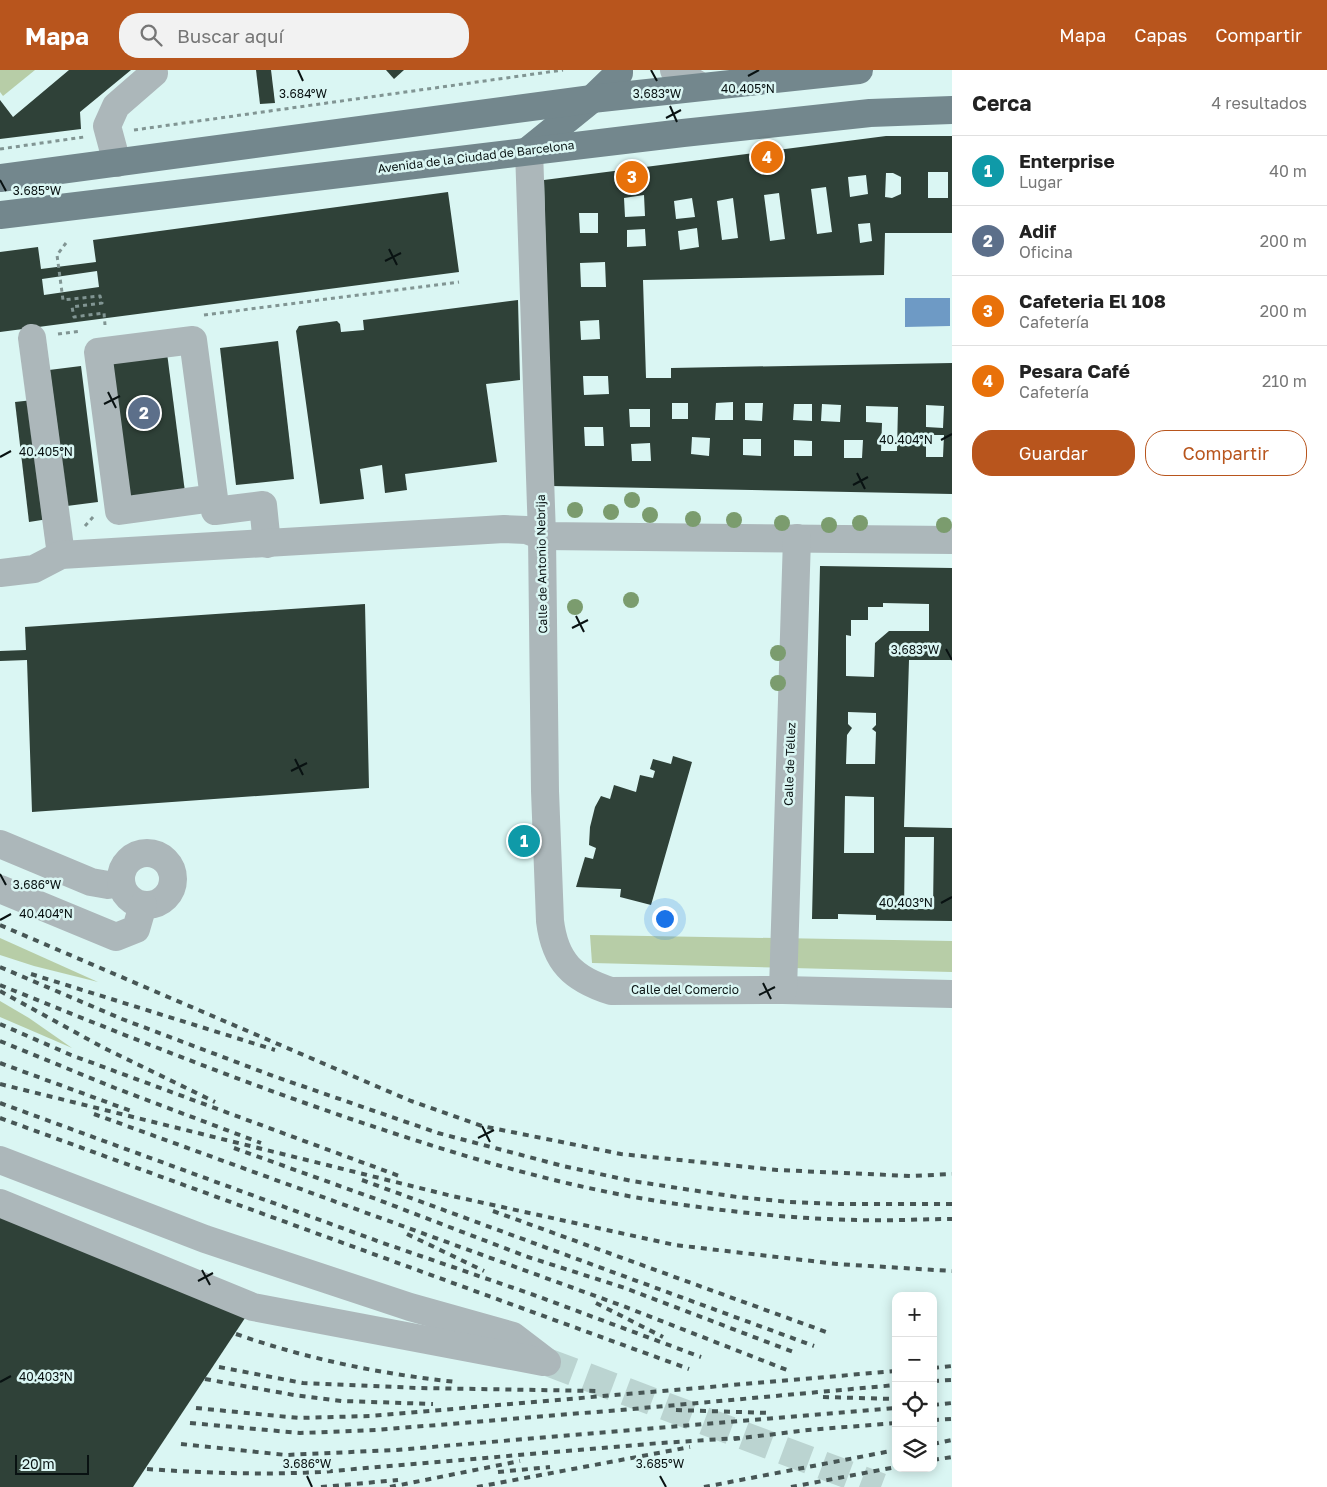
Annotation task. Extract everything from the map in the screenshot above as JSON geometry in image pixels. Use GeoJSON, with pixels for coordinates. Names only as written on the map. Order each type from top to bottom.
{"type":"FeatureCollection","features":[{"type":"Feature","properties":{"kind":"main road"},"geometry":{"type":"LineString","coordinates":[[529,150],[592,99],[619,73],[619,70]]}},
{"type":"Feature","properties":{"kind":"main road"},"geometry":{"type":"LineString","coordinates":[[0,178],[592,99],[860,70]]}},
{"type":"Feature","properties":{"kind":"main road","name":"Avenida de la Ciudad de Barcelona"},"geometry":{"type":"LineString","coordinates":[[0,215],[529,150],[870,113],[952,110]]}},
{"type":"Feature","properties":{"kind":"street"},"geometry":{"type":"LineString","coordinates":[[674,70],[700,86]]}},
{"type":"Feature","properties":{"kind":"street"},"geometry":{"type":"LineString","coordinates":[[117,163],[107,126],[116,106],[154,73]]}},
{"type":"Feature","properties":{"kind":"street","name":"Calle de Antonio Nebrija"},"geometry":{"type":"LineString","coordinates":[[529,150],[542,536],[545,791],[550,921],[552,939],[556,948],[560,956],[573,971]]}},
{"type":"Feature","properties":{"kind":"street"},"geometry":{"type":"LineString","coordinates":[[32,338],[61,556]]}},
{"type":"Feature","properties":{"kind":"street"},"geometry":{"type":"LineString","coordinates":[[214,498],[119,511],[98,352],[192,340],[214,498],[215,511],[262,505],[267,544]]}},
{"type":"Feature","properties":{"kind":"street"},"geometry":{"type":"LineString","coordinates":[[0,573],[34,569],[61,556],[504,529],[526,530],[542,536],[952,540]]}},
{"type":"Feature","properties":{"kind":"street","name":"Calle de Téllez"},"geometry":{"type":"LineString","coordinates":[[783,990],[798,538]]}},
{"type":"Feature","properties":{"kind":"street"},"geometry":{"type":"LineString","coordinates":[[0,844],[91,882],[108,885],[121,883]]}},
{"type":"Feature","properties":{"kind":"street"},"geometry":{"type":"LineString","coordinates":[[141,854],[156,854],[168,863],[173,876],[171,892],[159,903],[151,906],[142,905],[130,900],[121,883],[124,868],[134,857],[141,854]]}},
{"type":"Feature","properties":{"kind":"street"},"geometry":{"type":"LineString","coordinates":[[0,890],[116,937],[136,929],[142,905]]}},
{"type":"Feature","properties":{"kind":"street","name":"Calle del Comercio"},"geometry":{"type":"LineString","coordinates":[[573,971],[590,984],[611,990],[783,990],[952,994]]}},
{"type":"Feature","properties":{"kind":"street"},"geometry":{"type":"LineString","coordinates":[[0,1160],[205,1239],[410,1306],[513,1336],[547,1362],[252,1307],[0,1203]]}},
{"type":"Feature","properties":{"kind":"path"},"geometry":{"type":"LineString","coordinates":[[0,149],[563,70]]}},
{"type":"Feature","properties":{"kind":"path"},"geometry":{"type":"LineString","coordinates":[[66,243],[58,255],[63,300],[100,296],[102,304],[72,307],[74,317],[104,313],[106,328]]}},
{"type":"Feature","properties":{"kind":"path"},"geometry":{"type":"LineString","coordinates":[[199,316],[459,282]]}},
{"type":"Feature","properties":{"kind":"path"},"geometry":{"type":"LineString","coordinates":[[32,338],[87,331]]}},
{"type":"Feature","properties":{"kind":"green space"},"geometry":{"type":"Polygon","coordinates":[[[0,70],[35,70],[3,96],[0,92],[0,70]]]}},
{"type":"Feature","properties":{"kind":"green space"},"geometry":{"type":"Polygon","coordinates":[[[590,935],[952,941],[952,972],[592,963],[590,935]]]}},
{"type":"Feature","properties":{"kind":"green space"},"geometry":{"type":"Polygon","coordinates":[[[0,938],[98,982],[34,966],[0,955],[0,938]]]}},
{"type":"Feature","properties":{"kind":"green space"},"geometry":{"type":"Polygon","coordinates":[[[0,1001],[29,1018],[72,1048],[0,1017],[0,1001]]]}},
{"type":"Feature","properties":{"kind":"water"},"geometry":{"type":"Polygon","coordinates":[[[905,298],[950,298],[950,326],[905,327],[905,298]]]}},
{"type":"Feature","properties":{"kind":"building"},"geometry":{"type":"Polygon","coordinates":[[[69,70],[131,70],[80,112],[81,129],[0,139],[0,100],[13,117],[69,70]]]}},
{"type":"Feature","properties":{"kind":"building"},"geometry":{"type":"Polygon","coordinates":[[[256,70],[271,70],[275,103],[260,104],[256,70]]]}},
{"type":"Feature","properties":{"kind":"building"},"geometry":{"type":"Polygon","coordinates":[[[386,70],[404,70],[394,79],[386,70]]]}},
{"type":"Feature","properties":{"kind":"building"},"geometry":{"type":"Polygon","coordinates":[[[886,136],[952,136],[952,233],[885,233],[884,275],[643,280],[646,378],[671,378],[671,368],[952,363],[952,494],[551,486],[544,180],[886,136]],[[928,172],[928,198],[948,198],[948,172],[928,172]],[[886,173],[885,197],[892,198],[901,194],[901,177],[893,173],[886,173]],[[866,175],[848,177],[850,197],[868,194],[866,175]],[[826,187],[811,189],[817,234],[832,232],[826,187]],[[779,193],[764,195],[770,241],[785,239],[779,193]],[[644,195],[624,198],[625,217],[645,216],[644,195]],[[692,198],[674,201],[676,219],[695,217],[692,198]],[[733,198],[717,201],[722,240],[738,238],[733,198]],[[579,213],[580,233],[598,233],[598,213],[579,213]],[[870,223],[858,224],[860,243],[872,241],[870,223]],[[697,228],[678,231],[680,250],[699,247],[697,228]],[[645,229],[627,230],[627,247],[646,246],[645,229]],[[605,262],[580,263],[581,287],[606,287],[605,262]],[[599,320],[580,321],[581,340],[600,339],[599,320]],[[583,376],[584,395],[609,394],[608,376],[583,376]],[[733,402],[716,403],[715,420],[733,420],[733,402]],[[672,403],[672,419],[688,419],[688,403],[672,403]],[[745,403],[745,420],[762,421],[763,403],[745,403]],[[794,404],[793,420],[812,421],[812,404],[794,404]],[[822,404],[821,421],[840,422],[841,405],[822,404]],[[926,405],[926,427],[943,428],[944,406],[926,405]],[[866,406],[866,422],[882,423],[881,451],[897,451],[898,407],[866,406]],[[629,409],[630,427],[650,427],[650,409],[629,409]],[[584,427],[585,446],[604,446],[603,427],[584,427]],[[926,435],[926,457],[943,457],[944,435],[926,435]],[[692,437],[691,454],[709,456],[710,438],[692,437]],[[743,439],[743,455],[761,456],[761,439],[743,439]],[[794,440],[794,456],[812,456],[812,441],[794,440]],[[844,440],[844,458],[862,458],[863,440],[844,440]],[[650,443],[631,444],[632,461],[651,461],[650,443]]]}},
{"type":"Feature","properties":{"kind":"building"},"geometry":{"type":"Polygon","coordinates":[[[448,192],[459,272],[0,332],[0,252],[38,247],[41,269],[96,262],[93,240],[448,192]],[[97,271],[42,279],[44,295],[99,287],[97,271]]]}},
{"type":"Feature","properties":{"kind":"building"},"geometry":{"type":"Polygon","coordinates":[[[518,300],[520,380],[486,384],[497,462],[405,474],[407,490],[385,493],[382,465],[360,469],[364,499],[320,504],[296,331],[299,326],[337,321],[340,324],[341,332],[364,330],[363,320],[518,300]]]}},
{"type":"Feature","properties":{"kind":"building"},"geometry":{"type":"Polygon","coordinates":[[[278,341],[294,479],[236,485],[220,348],[278,341]]]}},
{"type":"Feature","properties":{"kind":"building"},"geometry":{"type":"Polygon","coordinates":[[[167,353],[185,492],[125,500],[107,361],[167,353]]]}},
{"type":"Feature","properties":{"kind":"building"},"geometry":{"type":"Polygon","coordinates":[[[81,366],[98,502],[59,507],[41,371],[81,366]]]}},
{"type":"Feature","properties":{"kind":"building"},"geometry":{"type":"Polygon","coordinates":[[[33,400],[48,519],[29,522],[15,402],[33,400]]]}},
{"type":"Feature","properties":{"kind":"building"},"geometry":{"type":"Polygon","coordinates":[[[820,566],[952,568],[952,660],[909,660],[904,827],[952,828],[952,921],[876,920],[876,915],[838,914],[838,919],[812,919],[820,566]],[[883,603],[883,607],[868,607],[868,620],[851,620],[851,636],[846,635],[846,676],[874,677],[875,643],[889,631],[929,631],[929,604],[883,603]],[[848,712],[848,724],[852,728],[847,735],[846,764],[875,764],[876,732],[872,729],[876,725],[876,713],[848,712]],[[845,796],[844,853],[874,853],[874,797],[845,796]],[[905,837],[904,909],[933,909],[934,837],[905,837]]]}},
{"type":"Feature","properties":{"kind":"building"},"geometry":{"type":"Polygon","coordinates":[[[365,604],[369,788],[32,812],[27,660],[0,661],[0,651],[26,650],[25,627],[365,604]]]}},
{"type":"Feature","properties":{"kind":"building"},"geometry":{"type":"Polygon","coordinates":[[[673,756],[692,762],[651,905],[620,897],[621,889],[576,887],[585,857],[593,859],[596,848],[589,845],[590,827],[595,807],[601,796],[610,799],[614,785],[636,792],[640,775],[653,778],[655,771],[650,769],[653,759],[671,764],[673,756]]]}},
{"type":"Feature","properties":{"kind":"building"},"geometry":{"type":"Polygon","coordinates":[[[531,826],[532,855],[518,856],[517,827],[531,826]]]}},
{"type":"Feature","properties":{"kind":"building"},"geometry":{"type":"Polygon","coordinates":[[[0,1213],[247,1315],[133,1487],[0,1487],[0,1213]]]}},
{"type":"Feature","properties":{"kind":"tunnel"},"geometry":{"type":"LineString","coordinates":[[547,1362],[881,1487]]}},
{"type":"Feature","properties":{"kind":"railway"},"geometry":{"type":"LineString","coordinates":[[0,925],[411,1101],[482,1126],[621,1154],[777,1170],[911,1176],[952,1174]]}},
{"type":"Feature","properties":{"kind":"railway"},"geometry":{"type":"LineString","coordinates":[[0,967],[122,1019],[276,1077],[438,1133],[563,1166],[632,1181],[737,1197],[841,1204],[952,1204]]}},
{"type":"Feature","properties":{"kind":"railway"},"geometry":{"type":"LineString","coordinates":[[31,974],[275,1050]]}},
{"type":"Feature","properties":{"kind":"railway"},"geometry":{"type":"LineString","coordinates":[[0,985],[194,1062],[292,1098],[390,1132],[528,1174],[634,1197],[764,1215],[858,1220],[952,1219]]}},
{"type":"Feature","properties":{"kind":"railway"},"geometry":{"type":"LineString","coordinates":[[0,991],[104,1048],[215,1102]]}},
{"type":"Feature","properties":{"kind":"railway"},"geometry":{"type":"LineString","coordinates":[[0,1024],[71,1055],[402,1177]]}},
{"type":"Feature","properties":{"kind":"railway"},"geometry":{"type":"LineString","coordinates":[[0,1041],[115,1088],[261,1143]]}},
{"type":"Feature","properties":{"kind":"railway"},"geometry":{"type":"LineString","coordinates":[[0,1063],[131,1111]]}},
{"type":"Feature","properties":{"kind":"railway"},"geometry":{"type":"LineString","coordinates":[[0,1084],[452,1196],[675,1245],[837,1264],[952,1271]]}},
{"type":"Feature","properties":{"kind":"railway"},"geometry":{"type":"LineString","coordinates":[[0,1103],[701,1357]]}},
{"type":"Feature","properties":{"kind":"railway"},"geometry":{"type":"LineString","coordinates":[[94,1114],[623,1306],[787,1370]]}},
{"type":"Feature","properties":{"kind":"railway"},"geometry":{"type":"LineString","coordinates":[[0,1118],[689,1369]]}},
{"type":"Feature","properties":{"kind":"railway"},"geometry":{"type":"LineString","coordinates":[[234,1148],[376,1199],[528,1257],[625,1288],[796,1353]]}},
{"type":"Feature","properties":{"kind":"railway"},"geometry":{"type":"LineString","coordinates":[[362,1180],[814,1346]]}},
{"type":"Feature","properties":{"kind":"railway"},"geometry":{"type":"LineString","coordinates":[[493,1211],[829,1333]]}},
{"type":"Feature","properties":{"kind":"railway"},"geometry":{"type":"LineString","coordinates":[[407,1234],[484,1271]]}},
{"type":"Feature","properties":{"kind":"railway"},"geometry":{"type":"LineString","coordinates":[[596,1303],[663,1337]]}},
{"type":"Feature","properties":{"kind":"railway"},"geometry":{"type":"LineString","coordinates":[[236,1334],[290,1351],[344,1364],[400,1375],[456,1382]]}},
{"type":"Feature","properties":{"kind":"railway"},"geometry":{"type":"LineString","coordinates":[[937,1368],[952,1366]]}},
{"type":"Feature","properties":{"kind":"railway"},"geometry":{"type":"LineString","coordinates":[[219,1367],[303,1383],[418,1388],[598,1391]]}},
{"type":"Feature","properties":{"kind":"railway"},"geometry":{"type":"LineString","coordinates":[[196,1408],[299,1418],[370,1416],[892,1371]]}},
{"type":"Feature","properties":{"kind":"railway"},"geometry":{"type":"LineString","coordinates":[[205,1379],[294,1395],[342,1401],[433,1404]]}},
{"type":"Feature","properties":{"kind":"railway"},"geometry":{"type":"LineString","coordinates":[[937,1381],[952,1380]]}},
{"type":"Feature","properties":{"kind":"railway"},"geometry":{"type":"LineString","coordinates":[[190,1423],[300,1433],[376,1430],[892,1385]]}},
{"type":"Feature","properties":{"kind":"railway"},"geometry":{"type":"LineString","coordinates":[[823,1397],[892,1399]]}},
{"type":"Feature","properties":{"kind":"railway"},"geometry":{"type":"LineString","coordinates":[[937,1405],[952,1403]]}},
{"type":"Feature","properties":{"kind":"railway"},"geometry":{"type":"LineString","coordinates":[[181,1444],[286,1455],[395,1450],[892,1408]]}},
{"type":"Feature","properties":{"kind":"railway"},"geometry":{"type":"LineString","coordinates":[[676,1410],[771,1413]]}},
{"type":"Feature","properties":{"kind":"railway"},"geometry":{"type":"LineString","coordinates":[[937,1420],[952,1419]]}},
{"type":"Feature","properties":{"kind":"railway"},"geometry":{"type":"LineString","coordinates":[[734,1439],[808,1430],[892,1423]]}},
{"type":"Feature","properties":{"kind":"railway"},"geometry":{"type":"LineString","coordinates":[[147,1469],[234,1473],[320,1472],[739,1438]]}},
{"type":"Feature","properties":{"kind":"railway"},"geometry":{"type":"LineString","coordinates":[[937,1443],[952,1440]]}},
{"type":"Feature","properties":{"kind":"railway"},"geometry":{"type":"LineString","coordinates":[[477,1487],[690,1447]]}},
{"type":"Feature","properties":{"kind":"railway"},"geometry":{"type":"LineString","coordinates":[[704,1487],[892,1451]]}},
{"type":"Feature","properties":{"kind":"railway"},"geometry":{"type":"LineString","coordinates":[[937,1459],[952,1457]]}},
{"type":"Feature","properties":{"kind":"railway"},"geometry":{"type":"LineString","coordinates":[[390,1487],[520,1461]]}},
{"type":"Feature","properties":{"kind":"railway"},"geometry":{"type":"LineString","coordinates":[[498,1472],[550,1467]]}},
{"type":"Feature","properties":{"kind":"railway"},"geometry":{"type":"LineString","coordinates":[[791,1487],[892,1468]]}},
{"type":"Feature","properties":{"kind":"railway"},"geometry":{"type":"LineString","coordinates":[[321,1487],[398,1480]]}},
{"type":"Feature","properties":{"kind":"place","name":"Pesara Café"},"geometry":{"type":"Point","coordinates":[767,157]}},
{"type":"Feature","properties":{"kind":"place","name":"Cafeteria El 108"},"geometry":{"type":"Point","coordinates":[632,177]}},
{"type":"Feature","properties":{"kind":"place","name":"Adif"},"geometry":{"type":"Point","coordinates":[144,413]}},
{"type":"Feature","properties":{"kind":"place","name":"Enterprise"},"geometry":{"type":"Point","coordinates":[524,841]}}]}
